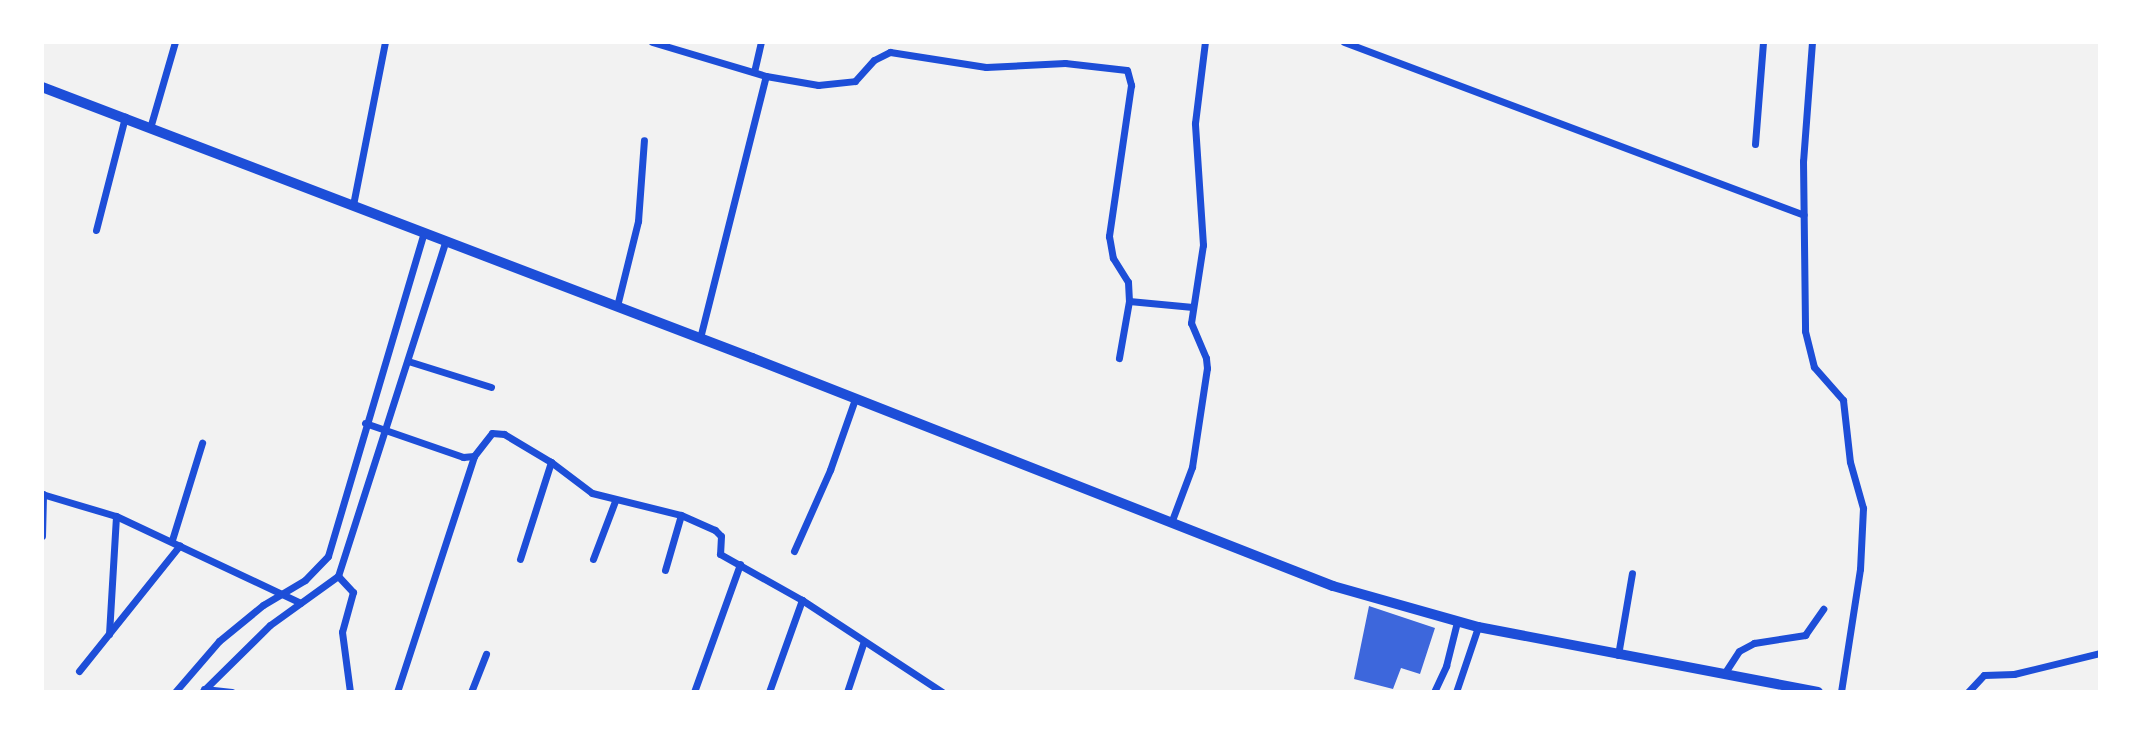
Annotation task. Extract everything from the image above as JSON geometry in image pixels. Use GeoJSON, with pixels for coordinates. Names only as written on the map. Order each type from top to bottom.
{"type":"FeatureCollection","features":[{"type":"Feature","properties":{"kind":"main road"},"geometry":{"type":"LineString","coordinates":[[42,87],[700,338],[1319,581],[1478,627],[1818,692]]}},
{"type":"Feature","properties":{"kind":"street"},"geometry":{"type":"LineString","coordinates":[[150,128],[175,42]]}},
{"type":"Feature","properties":{"kind":"street"},"geometry":{"type":"LineString","coordinates":[[353,205],[385,42]]}},
{"type":"Feature","properties":{"kind":"street"},"geometry":{"type":"LineString","coordinates":[[652,42],[766,76],[818,85],[848,84],[861,76],[874,60],[890,52],[986,67],[1065,63],[1127,70],[1131,85],[1109,236],[1113,258],[1128,282],[1129,301],[1119,358]]}},
{"type":"Feature","properties":{"kind":"street"},"geometry":{"type":"LineString","coordinates":[[754,72],[761,42]]}},
{"type":"Feature","properties":{"kind":"street"},"geometry":{"type":"LineString","coordinates":[[1171,523],[1192,467],[1205,382],[1206,358],[1191,323],[1203,233],[1195,123],[1205,42]]}},
{"type":"Feature","properties":{"kind":"street"},"geometry":{"type":"LineString","coordinates":[[1344,42],[1804,215]]}},
{"type":"Feature","properties":{"kind":"street"},"geometry":{"type":"LineString","coordinates":[[1755,144],[1763,42]]}},
{"type":"Feature","properties":{"kind":"street"},"geometry":{"type":"LineString","coordinates":[[1812,42],[1803,161],[1808,348],[1814,367],[1843,400],[1850,462],[1863,508],[1860,569],[1841,692]]}},
{"type":"Feature","properties":{"kind":"street"},"geometry":{"type":"LineString","coordinates":[[700,338],[766,76]]}},
{"type":"Feature","properties":{"kind":"street"},"geometry":{"type":"LineString","coordinates":[[96,230],[125,117]]}},
{"type":"Feature","properties":{"kind":"street"},"geometry":{"type":"LineString","coordinates":[[617,306],[638,221],[644,140]]}},
{"type":"Feature","properties":{"kind":"street"},"geometry":{"type":"LineString","coordinates":[[175,692],[219,641],[280,593],[305,580],[328,556],[424,232]]}},
{"type":"Feature","properties":{"kind":"street"},"geometry":{"type":"LineString","coordinates":[[203,690],[237,655],[338,576],[446,240]]}},
{"type":"Feature","properties":{"kind":"street"},"geometry":{"type":"LineString","coordinates":[[1129,301],[1193,307]]}},
{"type":"Feature","properties":{"kind":"street"},"geometry":{"type":"LineString","coordinates":[[408,361],[491,387]]}},
{"type":"Feature","properties":{"kind":"street"},"geometry":{"type":"LineString","coordinates":[[794,551],[830,470],[855,399]]}},
{"type":"Feature","properties":{"kind":"street"},"geometry":{"type":"LineString","coordinates":[[365,423],[463,457],[474,456]]}},
{"type":"Feature","properties":{"kind":"street"},"geometry":{"type":"LineString","coordinates":[[397,692],[474,456],[492,433],[504,434],[551,462],[592,493],[681,515],[715,530],[721,536],[720,554],[802,600],[929,689],[942,692]]}},
{"type":"Feature","properties":{"kind":"street"},"geometry":{"type":"LineString","coordinates":[[172,540],[202,443]]}},
{"type":"Feature","properties":{"kind":"street"},"geometry":{"type":"LineString","coordinates":[[520,559],[551,462]]}},
{"type":"Feature","properties":{"kind":"street"},"geometry":{"type":"LineString","coordinates":[[42,536],[42,494],[116,516],[301,603]]}},
{"type":"Feature","properties":{"kind":"street"},"geometry":{"type":"LineString","coordinates":[[593,559],[615,501]]}},
{"type":"Feature","properties":{"kind":"street"},"geometry":{"type":"LineString","coordinates":[[665,570],[681,515]]}},
{"type":"Feature","properties":{"kind":"street"},"geometry":{"type":"LineString","coordinates":[[109,635],[116,516]]}},
{"type":"Feature","properties":{"kind":"street"},"geometry":{"type":"LineString","coordinates":[[79,671],[180,545]]}},
{"type":"Feature","properties":{"kind":"street"},"geometry":{"type":"LineString","coordinates":[[694,692],[740,564]]}},
{"type":"Feature","properties":{"kind":"street"},"geometry":{"type":"LineString","coordinates":[[1618,655],[1632,573]]}},
{"type":"Feature","properties":{"kind":"street"},"geometry":{"type":"LineString","coordinates":[[338,576],[353,592],[342,632],[350,692]]}},
{"type":"Feature","properties":{"kind":"street"},"geometry":{"type":"LineString","coordinates":[[769,692],[802,600]]}},
{"type":"Feature","properties":{"kind":"street"},"geometry":{"type":"LineString","coordinates":[[1724,674],[1739,651],[1754,643],[1805,635],[1823,609]]}},
{"type":"Feature","properties":{"kind":"street"},"geometry":{"type":"LineString","coordinates":[[1434,692],[1446,666],[1457,622]]}},
{"type":"Feature","properties":{"kind":"street"},"geometry":{"type":"LineString","coordinates":[[1456,692],[1478,627]]}},
{"type":"Feature","properties":{"kind":"street"},"geometry":{"type":"LineString","coordinates":[[847,692],[863,644]]}},
{"type":"Feature","properties":{"kind":"street"},"geometry":{"type":"LineString","coordinates":[[1968,692],[1984,675],[2014,674],[2100,653]]}},
{"type":"Feature","properties":{"kind":"street"},"geometry":{"type":"LineString","coordinates":[[471,692],[486,654]]}},
{"type":"Feature","properties":{"kind":"street"},"geometry":{"type":"LineString","coordinates":[[203,690],[232,692]]}},
{"type":"Feature","properties":{"kind":"building"},"geometry":{"type":"Polygon","coordinates":[[[1369,606],[1435,628],[1420,674],[1401,668],[1393,689],[1354,679],[1369,606]]]}}]}
